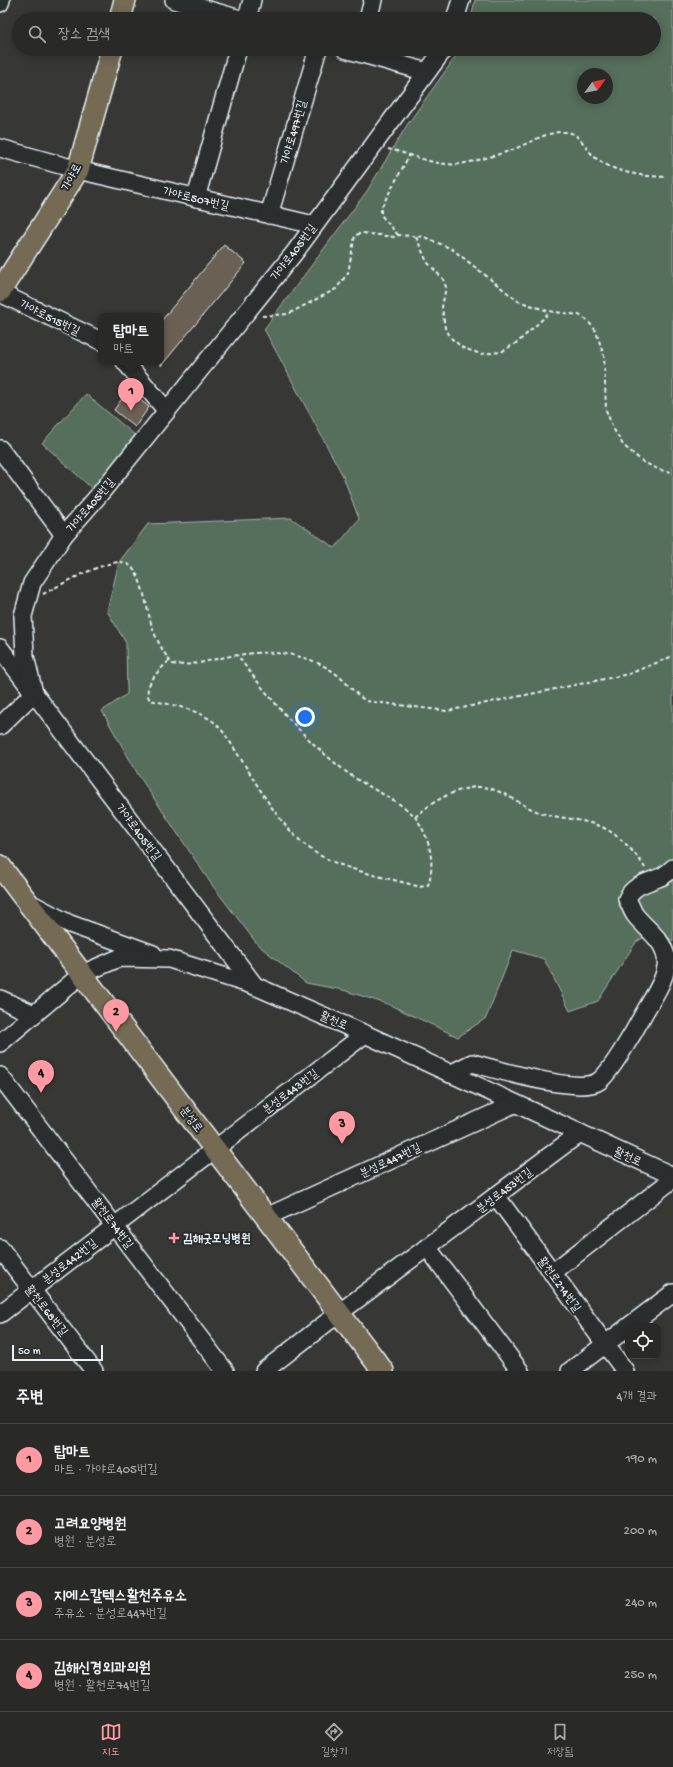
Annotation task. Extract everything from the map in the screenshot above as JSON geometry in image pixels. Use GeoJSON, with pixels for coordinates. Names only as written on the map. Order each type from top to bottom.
{"type":"FeatureCollection","features":[{"type":"Feature","properties":{"kind":"main road"},"geometry":{"type":"LineString","coordinates":[[122,12],[125,0]]}},
{"type":"Feature","properties":{"kind":"main road","name":"가야로"},"geometry":{"type":"LineString","coordinates":[[0,292],[78,170],[110,56]]}},
{"type":"Feature","properties":{"kind":"main road","name":"분성로"},"geometry":{"type":"LineString","coordinates":[[2,873],[26,900],[383,1371]]}},
{"type":"Feature","properties":{"kind":"street"},"geometry":{"type":"LineString","coordinates":[[174,0],[216,12]]}},
{"type":"Feature","properties":{"kind":"street"},"geometry":{"type":"LineString","coordinates":[[249,12],[252,0]]}},
{"type":"Feature","properties":{"kind":"street"},"geometry":{"type":"LineString","coordinates":[[370,12],[373,0]]}},
{"type":"Feature","properties":{"kind":"street"},"geometry":{"type":"LineString","coordinates":[[457,12],[461,0]]}},
{"type":"Feature","properties":{"kind":"street"},"geometry":{"type":"LineString","coordinates":[[196,198],[236,56]]}},
{"type":"Feature","properties":{"kind":"street","name":"가야로497번길"},"geometry":{"type":"LineString","coordinates":[[269,215],[316,56]]}},
{"type":"Feature","properties":{"kind":"street"},"geometry":{"type":"LineString","coordinates":[[374,56],[427,72]]}},
{"type":"Feature","properties":{"kind":"street","name":"가야로405번길"},"geometry":{"type":"LineString","coordinates":[[255,986],[34,693],[25,656],[22,616],[32,583],[64,535],[100,495],[245,314],[314,225],[439,56]]}},
{"type":"Feature","properties":{"kind":"street","name":"가야로507번길"},"geometry":{"type":"LineString","coordinates":[[0,148],[78,170],[314,225]]}},
{"type":"Feature","properties":{"kind":"street","name":"가야로515번길"},"geometry":{"type":"LineString","coordinates":[[0,292],[98,340]]}},
{"type":"Feature","properties":{"kind":"street"},"geometry":{"type":"LineString","coordinates":[[128,365],[167,411]]}},
{"type":"Feature","properties":{"kind":"street"},"geometry":{"type":"LineString","coordinates":[[0,449],[64,535]]}},
{"type":"Feature","properties":{"kind":"street"},"geometry":{"type":"LineString","coordinates":[[0,648],[34,693],[0,726]]}},
{"type":"Feature","properties":{"kind":"street"},"geometry":{"type":"LineString","coordinates":[[450,1074],[472,1063],[553,1083],[587,1086],[599,1081],[638,1024],[665,973],[666,956],[658,940],[634,914],[627,899],[630,891],[648,880],[663,876],[673,868]]}},
{"type":"Feature","properties":{"kind":"street"},"geometry":{"type":"LineString","coordinates":[[26,900],[70,924],[169,959]]}},
{"type":"Feature","properties":{"kind":"street","name":"활천로"},"geometry":{"type":"LineString","coordinates":[[0,1043],[82,974],[119,958],[169,959],[255,986],[365,1034],[514,1104],[580,1133],[673,1178],[552,1273]]}},
{"type":"Feature","properties":{"kind":"street"},"geometry":{"type":"LineString","coordinates":[[0,999],[34,1014]]}},
{"type":"Feature","properties":{"kind":"street","name":"분성로443번길"},"geometry":{"type":"LineString","coordinates":[[214,1149],[365,1034]]}},
{"type":"Feature","properties":{"kind":"street","name":"활천로74번길"},"geometry":{"type":"LineString","coordinates":[[0,1076],[224,1371]]}},
{"type":"Feature","properties":{"kind":"street","name":"분성로447번길"},"geometry":{"type":"LineString","coordinates":[[266,1217],[514,1104]]}},
{"type":"Feature","properties":{"kind":"street","name":"분성로453번길"},"geometry":{"type":"LineString","coordinates":[[264,1371],[339,1313],[580,1133]]}},
{"type":"Feature","properties":{"kind":"street","name":"분성로442번길"},"geometry":{"type":"LineString","coordinates":[[0,1314],[214,1149]]}},
{"type":"Feature","properties":{"kind":"street","name":"활천로214번길"},"geometry":{"type":"LineString","coordinates":[[496,1196],[625,1371]]}},
{"type":"Feature","properties":{"kind":"street"},"geometry":{"type":"LineString","coordinates":[[427,1247],[520,1371]]}},
{"type":"Feature","properties":{"kind":"street","name":"활천로68번길"},"geometry":{"type":"LineString","coordinates":[[0,1248],[94,1371]]}},
{"type":"Feature","properties":{"kind":"street"},"geometry":{"type":"LineString","coordinates":[[633,1323],[672,1295]]}},
{"type":"Feature","properties":{"kind":"street"},"geometry":{"type":"LineString","coordinates":[[570,1371],[625,1329]]}},
{"type":"Feature","properties":{"kind":"path"},"geometry":{"type":"LineString","coordinates":[[373,146],[410,154],[444,164],[464,164],[511,150],[552,132],[568,132],[576,136],[596,158],[613,168],[638,175],[667,177]]}},
{"type":"Feature","properties":{"kind":"path"},"geometry":{"type":"LineString","coordinates":[[398,235],[381,215],[381,208],[410,154]]}},
{"type":"Feature","properties":{"kind":"path"},"geometry":{"type":"LineString","coordinates":[[245,314],[260,316],[288,314],[336,289],[348,273],[355,235],[363,233],[394,238],[398,235],[424,237],[452,249],[518,301],[548,311],[579,315],[587,320],[596,331],[604,356],[606,410],[613,428],[623,445],[643,462],[660,470],[673,472]]}},
{"type":"Feature","properties":{"kind":"path"},"geometry":{"type":"LineString","coordinates":[[416,237],[427,262],[443,279],[446,287],[442,307],[445,328],[452,339],[463,348],[481,354],[501,352],[518,342],[546,316],[548,311]]}},
{"type":"Feature","properties":{"kind":"path"},"geometry":{"type":"LineString","coordinates":[[26,601],[32,600],[70,580],[111,563],[121,562],[130,564],[138,575],[152,627],[169,661],[172,664],[186,666],[237,655],[277,652],[295,655],[330,669],[355,694],[366,701],[447,711],[630,674],[673,656]]}},
{"type":"Feature","properties":{"kind":"path"},"geometry":{"type":"LineString","coordinates":[[169,661],[158,671],[148,689],[147,695],[150,700],[193,711],[212,721],[226,737],[278,816],[297,838],[316,854],[347,866],[420,887],[428,885],[432,874],[430,852],[424,833],[415,817],[350,775],[320,751],[279,710],[237,655]]}},
{"type":"Feature","properties":{"kind":"path"},"geometry":{"type":"LineString","coordinates":[[415,817],[445,796],[460,790],[478,787],[491,789],[544,814],[590,822],[605,829],[638,856],[648,880]]}},
{"type":"Feature","properties":{"kind":"green space"},"geometry":{"type":"Polygon","coordinates":[[[475,0],[673,0],[673,942],[660,928],[636,942],[598,1001],[570,1011],[544,959],[513,950],[486,1018],[458,1037],[390,1005],[343,990],[306,983],[258,945],[212,885],[139,776],[102,711],[127,694],[126,643],[107,611],[119,562],[148,524],[291,518],[335,548],[359,519],[343,476],[264,329],[367,191],[407,125],[456,56],[661,56],[661,12],[472,12],[475,0]]]}},
{"type":"Feature","properties":{"kind":"green space"},"geometry":{"type":"Polygon","coordinates":[[[86,394],[142,441],[99,495],[42,443],[86,394]]]}},
{"type":"Feature","properties":{"kind":"building"},"geometry":{"type":"Polygon","coordinates":[[[224,245],[246,263],[164,362],[164,317],[224,245]]]}},
{"type":"Feature","properties":{"kind":"building"},"geometry":{"type":"Polygon","coordinates":[[[128,390],[149,407],[135,427],[114,410],[128,390]]]}},
{"type":"Feature","properties":{"kind":"place","name":"탑마트"},"geometry":{"type":"Point","coordinates":[131,411]}},
{"type":"Feature","properties":{"kind":"place","name":"고려요양병원"},"geometry":{"type":"Point","coordinates":[116,1032]}},
{"type":"Feature","properties":{"kind":"place","name":"김해신경외과의원"},"geometry":{"type":"Point","coordinates":[41,1093]}},
{"type":"Feature","properties":{"kind":"place","name":"지에스칼텍스활천주유소"},"geometry":{"type":"Point","coordinates":[342,1144]}},
{"type":"Feature","properties":{"kind":"place","name":"김해굿모닝병원"},"geometry":{"type":"Point","coordinates":[174,1238]}}]}
